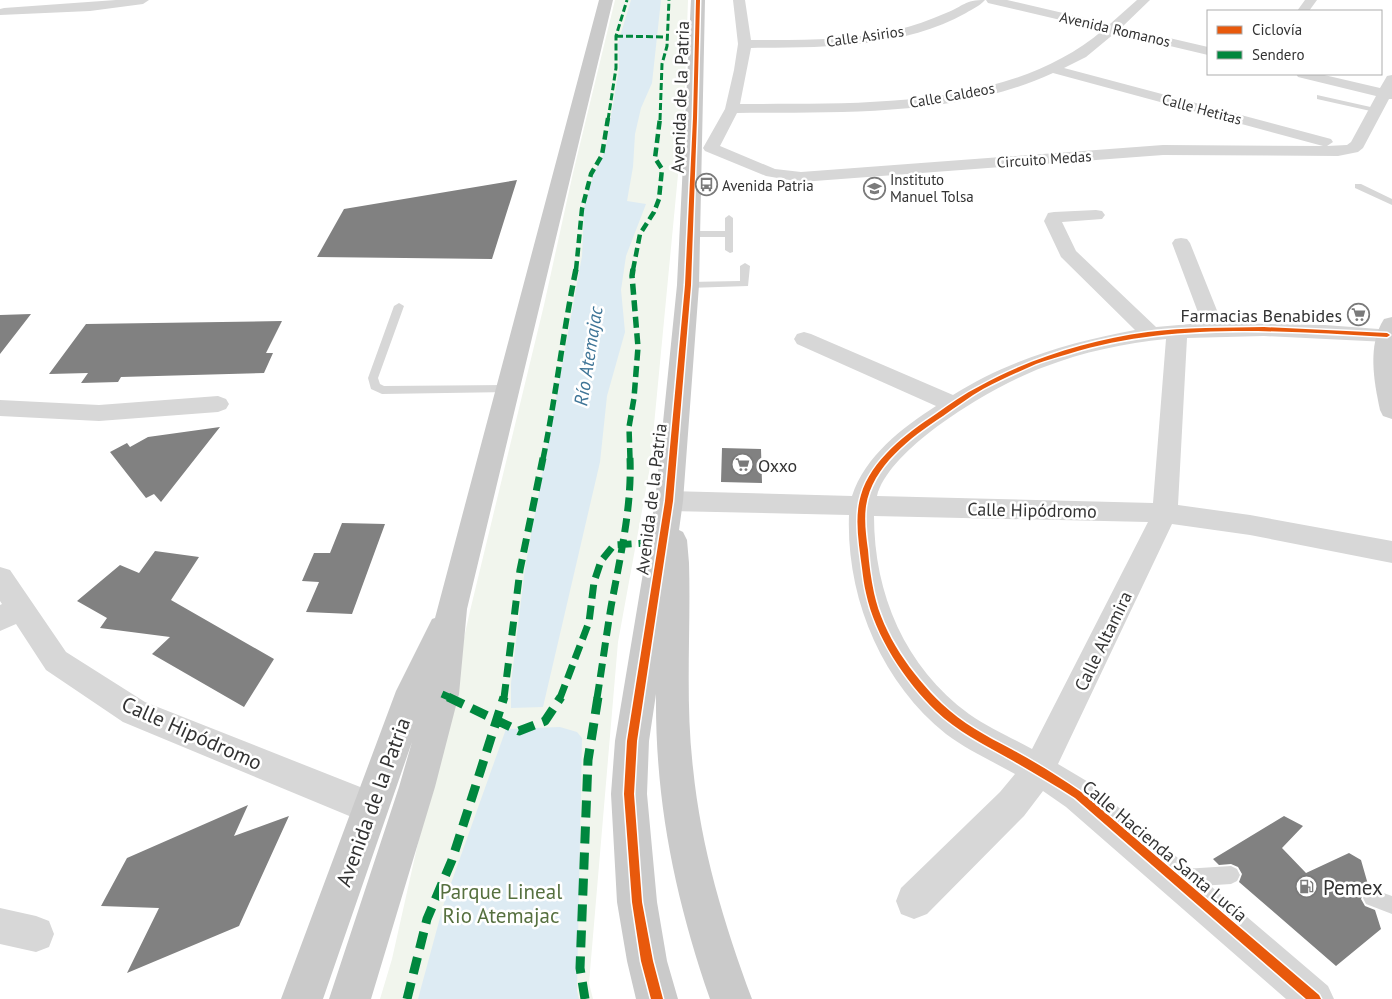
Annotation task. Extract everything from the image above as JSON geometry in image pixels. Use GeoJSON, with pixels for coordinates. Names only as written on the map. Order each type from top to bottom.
{"type":"FeatureCollection","features":[{"type":"Feature","properties":{"kind":"main road","name":"Avenida de la Patria"},"geometry":{"type":"LineString","coordinates":[[350,999],[417,787],[442,694],[452,609],[606,0]]}},
{"type":"Feature","properties":{"kind":"main road","name":"Avenida de la Patria"},"geometry":{"type":"LineString","coordinates":[[657,999],[647,961],[637,902],[629,794],[632,741],[669,501],[688,285],[690,234],[703,151],[698,0]]}},
{"type":"Feature","properties":{"kind":"main road"},"geometry":{"type":"LineString","coordinates":[[1390,330],[1385,360],[1392,410]]}},
{"type":"Feature","properties":{"kind":"main road","name":"Avenida de la Patria"},"geometry":{"type":"LineString","coordinates":[[669,501],[676,568],[673,630],[673,735],[679,806],[697,889],[719,966],[731,999]]}},
{"type":"Feature","properties":{"kind":"main road","name":"Avenida de la Patria"},"geometry":{"type":"LineString","coordinates":[[302,999],[413,691],[452,609]]}},
{"type":"Feature","properties":{"kind":"street"},"geometry":{"type":"LineString","coordinates":[[2,14],[22,0]]}},
{"type":"Feature","properties":{"kind":"street"},"geometry":{"type":"LineString","coordinates":[[2,14],[96,7],[143,0]]}},
{"type":"Feature","properties":{"kind":"street"},"geometry":{"type":"LineString","coordinates":[[703,151],[732,109],[745,44],[739,0]]}},
{"type":"Feature","properties":{"kind":"street","name":"Calle Asirios"},"geometry":{"type":"LineString","coordinates":[[745,44],[823,43],[896,34],[939,22],[957,14],[979,0]]}},
{"type":"Feature","properties":{"kind":"street","name":"Avenida Romanos"},"geometry":{"type":"LineString","coordinates":[[992,0],[1207,42]]}},
{"type":"Feature","properties":{"kind":"street","name":"Avenida Romanos"},"geometry":{"type":"LineString","coordinates":[[1028,0],[1207,51]]}},
{"type":"Feature","properties":{"kind":"street","name":"Calle Caldeos"},"geometry":{"type":"LineString","coordinates":[[732,109],[848,108],[904,103],[983,91],[1052,69],[1081,54],[1144,0]]}},
{"type":"Feature","properties":{"kind":"street","name":"Calle Hetitas"},"geometry":{"type":"LineString","coordinates":[[1052,69],[1352,149]]}},
{"type":"Feature","properties":{"kind":"street"},"geometry":{"type":"LineString","coordinates":[[1309,75],[1389,88]]}},
{"type":"Feature","properties":{"kind":"street"},"geometry":{"type":"LineString","coordinates":[[1344,75],[1389,88]]}},
{"type":"Feature","properties":{"kind":"street"},"geometry":{"type":"LineString","coordinates":[[1352,149],[1357,145],[1389,88]]}},
{"type":"Feature","properties":{"kind":"street","name":"Circuito Medas"},"geometry":{"type":"LineString","coordinates":[[703,151],[772,173],[801,177],[1163,150],[1338,151],[1352,149]]}},
{"type":"Feature","properties":{"kind":"street"},"geometry":{"type":"LineString","coordinates":[[1096,215],[1061,215],[1054,217],[1053,221],[1068,253],[1164,332]]}},
{"type":"Feature","properties":{"kind":"street"},"geometry":{"type":"LineString","coordinates":[[1181,243],[1214,328]]}},
{"type":"Feature","properties":{"kind":"street","name":"Calle Hacienda Santa Lucía"},"geometry":{"type":"LineString","coordinates":[[1315,999],[1078,795],[954,721],[918,686],[890,642],[871,595],[863,548],[862,506],[867,489],[879,468],[922,427],[952,404],[1015,370],[1068,350],[1105,340],[1214,328],[1390,330]]}},
{"type":"Feature","properties":{"kind":"street","name":"Calle Altamira"},"geometry":{"type":"LineString","coordinates":[[914,901],[1012,804],[1039,770],[1165,513],[1164,332]]}},
{"type":"Feature","properties":{"kind":"street"},"geometry":{"type":"LineString","coordinates":[[804,339],[952,404]]}},
{"type":"Feature","properties":{"kind":"street"},"geometry":{"type":"LineString","coordinates":[[0,408],[99,412],[218,404]]}},
{"type":"Feature","properties":{"kind":"street","name":"Calle Hipódromo"},"geometry":{"type":"LineString","coordinates":[[669,501],[1165,513],[1250,525],[1392,552]]}},
{"type":"Feature","properties":{"kind":"street","name":"Calle Hipódromo"},"geometry":{"type":"LineString","coordinates":[[0,578],[10,613],[56,661],[134,712],[273,770],[371,808]]}},
{"type":"Feature","properties":{"kind":"street"},"geometry":{"type":"LineString","coordinates":[[0,926],[36,934]]}},
{"type":"Feature","properties":{"kind":"lane"},"geometry":{"type":"LineString","coordinates":[[1320,97],[1375,110]]}},
{"type":"Feature","properties":{"kind":"lane"},"geometry":{"type":"LineString","coordinates":[[1358,186],[1392,202]]}},
{"type":"Feature","properties":{"kind":"lane"},"geometry":{"type":"LineString","coordinates":[[728,218],[730,250]]}},
{"type":"Feature","properties":{"kind":"lane"},"geometry":{"type":"LineString","coordinates":[[690,234],[729,234]]}},
{"type":"Feature","properties":{"kind":"lane"},"geometry":{"type":"LineString","coordinates":[[745,266],[747,295]]}},
{"type":"Feature","properties":{"kind":"lane"},"geometry":{"type":"LineString","coordinates":[[688,285],[746,284]]}},
{"type":"Feature","properties":{"kind":"lane"},"geometry":{"type":"LineString","coordinates":[[399,306],[373,378],[375,386],[382,390],[508,389]]}},
{"type":"Feature","properties":{"kind":"lane"},"geometry":{"type":"LineString","coordinates":[[1174,878],[1231,875]]}},
{"type":"Feature","properties":{"kind":"lane"},"geometry":{"type":"LineString","coordinates":[[1372,898],[1392,905]]}},
{"type":"Feature","properties":{"kind":"green space","name":"Parque Lineal Rio Atemajac"},"geometry":{"type":"Polygon","coordinates":[[[615,0],[688,0],[684,112],[650,467],[618,642],[589,983],[593,999],[380,999],[392,959],[470,611],[615,0]]]}},
{"type":"Feature","properties":{"kind":"water","name":"Río Atemajac"},"geometry":{"type":"Polygon","coordinates":[[[631,0],[661,0],[652,83],[641,108],[635,134],[633,167],[627,201],[646,204],[626,256],[621,290],[625,332],[607,396],[600,462],[543,707],[511,708],[511,683],[525,568],[582,256],[584,208],[594,173],[605,151],[619,69],[618,43],[631,0]]]}},
{"type":"Feature","properties":{"kind":"water"},"geometry":{"type":"Polygon","coordinates":[[[560,727],[577,732],[582,738],[577,991],[579,999],[418,999],[444,903],[506,729],[560,727]]]}},
{"type":"Feature","properties":{"kind":"building"},"geometry":{"type":"Polygon","coordinates":[[[517,180],[492,259],[317,257],[344,209],[517,180]]]}},
{"type":"Feature","properties":{"kind":"building"},"geometry":{"type":"Polygon","coordinates":[[[31,314],[0,354],[0,315],[31,314]]]}},
{"type":"Feature","properties":{"kind":"building"},"geometry":{"type":"Polygon","coordinates":[[[282,321],[266,353],[273,353],[264,373],[121,377],[118,382],[81,383],[88,373],[49,374],[86,324],[282,321]]]}},
{"type":"Feature","properties":{"kind":"building"},"geometry":{"type":"Polygon","coordinates":[[[220,427],[161,502],[154,494],[146,498],[110,452],[127,443],[130,447],[148,437],[220,427]]]}},
{"type":"Feature","properties":{"kind":"building","name":"Oxxo"},"geometry":{"type":"Polygon","coordinates":[[[722,448],[761,449],[762,483],[721,482],[722,448]]]}},
{"type":"Feature","properties":{"kind":"building"},"geometry":{"type":"Polygon","coordinates":[[[342,523],[385,524],[352,614],[306,612],[319,582],[302,581],[314,553],[330,553],[342,523]]]}},
{"type":"Feature","properties":{"kind":"building"},"geometry":{"type":"Polygon","coordinates":[[[155,551],[199,557],[171,600],[274,659],[244,707],[152,654],[170,637],[100,628],[107,618],[77,601],[120,565],[139,573],[155,551]]]}},
{"type":"Feature","properties":{"kind":"building"},"geometry":{"type":"Polygon","coordinates":[[[248,805],[234,836],[289,816],[239,926],[127,973],[159,908],[101,906],[127,858],[248,805]]]}},
{"type":"Feature","properties":{"kind":"building","name":"Pemex"},"geometry":{"type":"Polygon","coordinates":[[[1284,816],[1303,826],[1282,848],[1306,873],[1349,853],[1361,860],[1369,888],[1364,891],[1361,899],[1365,906],[1375,910],[1381,929],[1336,966],[1239,882],[1242,874],[1238,867],[1231,864],[1219,865],[1213,859],[1284,816]]]}},
{"type":"Feature","properties":{"kind":"marked path"},"geometry":{"type":"LineString","coordinates":[[407,999],[427,919],[452,860],[503,705],[520,570],[550,424],[566,316],[578,259],[582,209],[591,174],[602,155],[616,68],[616,36],[627,0]]}},
{"type":"Feature","properties":{"kind":"marked path"},"geometry":{"type":"LineString","coordinates":[[585,999],[580,968],[588,760],[611,609],[625,536],[631,480],[629,427],[634,398],[638,347],[632,276],[640,234],[654,212],[659,199],[662,169],[655,158],[660,131],[662,64],[667,46],[669,0]]}},
{"type":"Feature","properties":{"kind":"marked path"},"geometry":{"type":"LineString","coordinates":[[616,36],[668,37]]}},
{"type":"Feature","properties":{"kind":"marked path"},"geometry":{"type":"LineString","coordinates":[[442,694],[519,731],[545,721],[559,702],[589,622],[594,582],[601,561],[614,545],[661,542]]}},
{"type":"Feature","properties":{"kind":"cycle path"},"geometry":{"type":"LineString","coordinates":[[657,999],[647,961],[637,902],[629,794],[632,741],[669,501],[688,285],[698,0]]}},
{"type":"Feature","properties":{"kind":"cycle path"},"geometry":{"type":"LineString","coordinates":[[1315,999],[1078,795],[1037,769],[962,727],[939,707],[913,678],[902,662],[875,611],[870,594],[865,560],[861,513],[865,493],[870,482],[877,470],[896,449],[927,423],[981,388],[1036,362],[1091,345],[1148,334],[1205,330],[1264,329],[1387,335]]}},
{"type":"Feature","properties":{"kind":"place","name":"Avenida Patria"},"geometry":{"type":"Point","coordinates":[706,185]}},
{"type":"Feature","properties":{"kind":"place","name":"Instituto Manuel Tolsa"},"geometry":{"type":"Point","coordinates":[874,188]}},
{"type":"Feature","properties":{"kind":"place","name":"Farmacias Benabides"},"geometry":{"type":"Point","coordinates":[1358,315]}},
{"type":"Feature","properties":{"kind":"place","name":"Oxxo"},"geometry":{"type":"Point","coordinates":[742,465]}},
{"type":"Feature","properties":{"kind":"place","name":"Pemex"},"geometry":{"type":"Point","coordinates":[1307,887]}}]}
